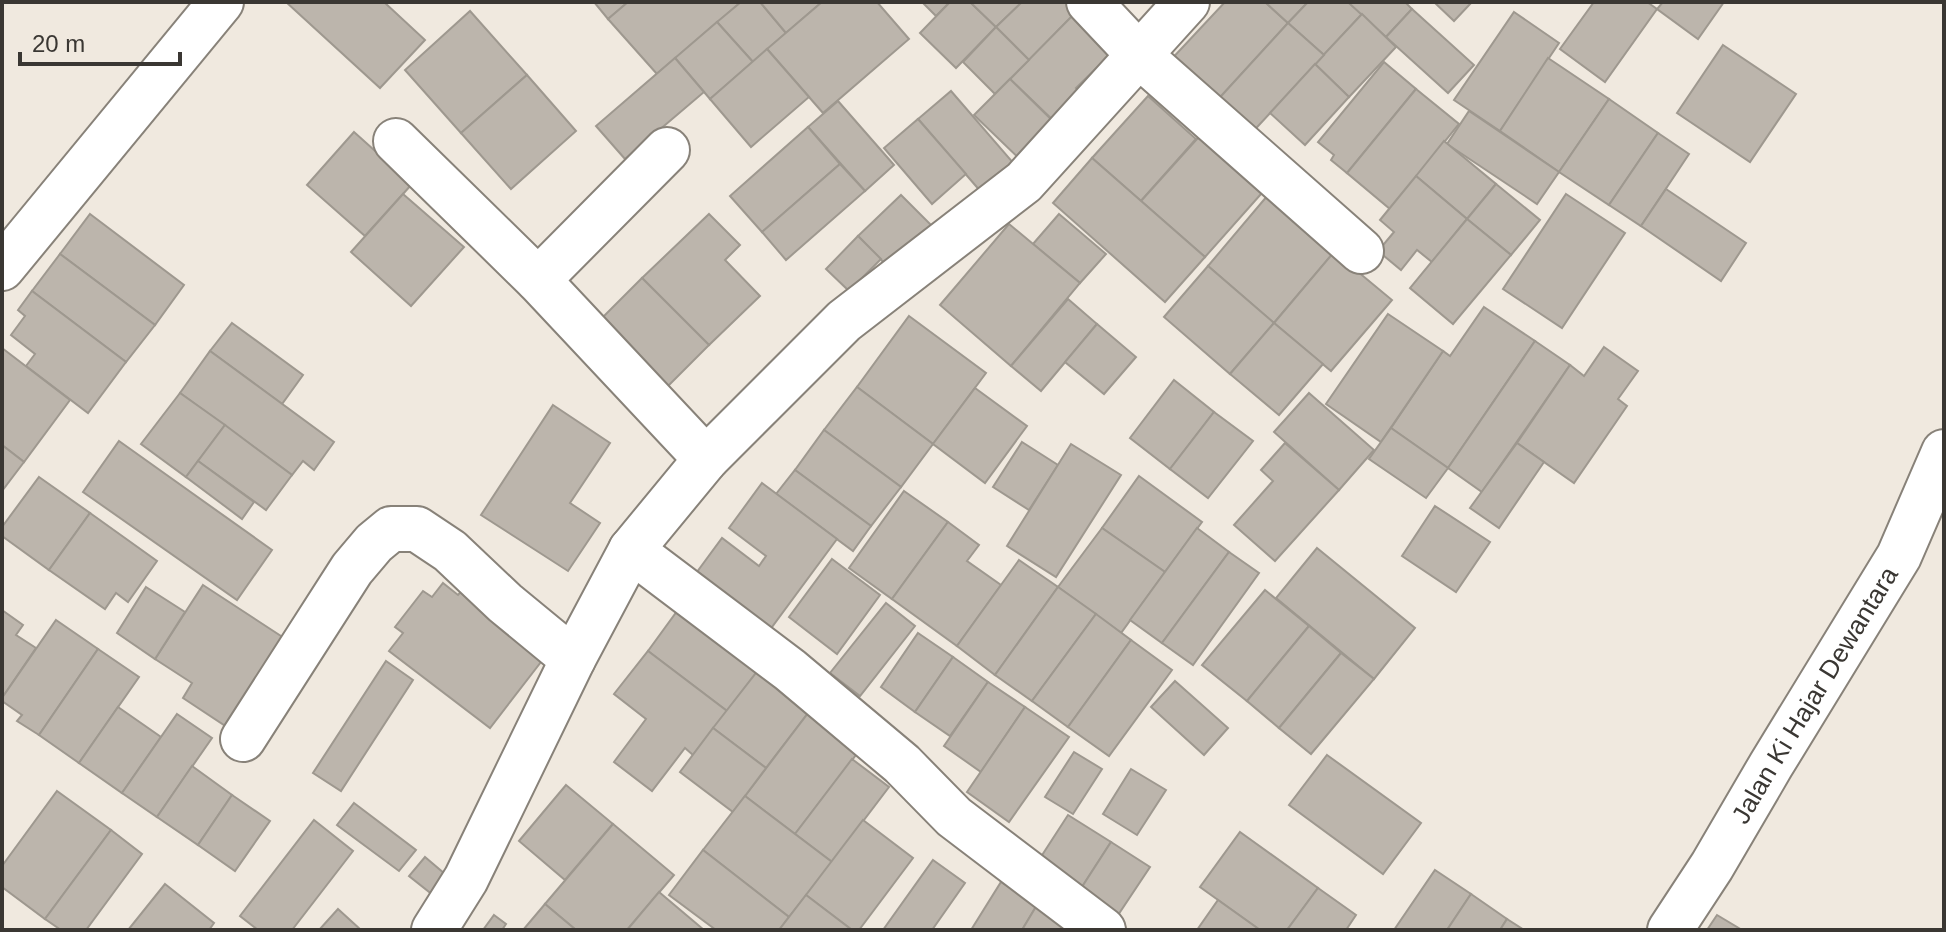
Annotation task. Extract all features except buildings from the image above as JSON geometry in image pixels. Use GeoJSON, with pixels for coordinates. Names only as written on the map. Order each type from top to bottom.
{"type":"FeatureCollection","features":[{"type":"Feature","properties":{"kind":"street"},"geometry":{"type":"LineString","coordinates":[[2,268],[221,2]]}},
{"type":"Feature","properties":{"kind":"street"},"geometry":{"type":"LineString","coordinates":[[1089,2],[1139,55],[1361,251]]}},
{"type":"Feature","properties":{"kind":"street"},"geometry":{"type":"LineString","coordinates":[[434,930],[466,879],[573,659],[631,550],[706,459],[844,321],[1024,182],[1187,2]]}},
{"type":"Feature","properties":{"kind":"street"},"geometry":{"type":"LineString","coordinates":[[396,141],[538,280],[706,459]]}},
{"type":"Feature","properties":{"kind":"street"},"geometry":{"type":"LineString","coordinates":[[538,280],[667,150]]}},
{"type":"Feature","properties":{"kind":"street","name":"Jalan Ki Hajar Dewantara"},"geometry":{"type":"LineString","coordinates":[[1670,930],[1899,556],[1944,452]]}},
{"type":"Feature","properties":{"kind":"street"},"geometry":{"type":"LineString","coordinates":[[243,739],[352,569],[391,529],[417,529],[450,551],[505,603],[573,659]]}},
{"type":"Feature","properties":{"kind":"street"},"geometry":{"type":"LineString","coordinates":[[631,550],[790,670],[902,764],[954,817],[1103,930]]}}]}
